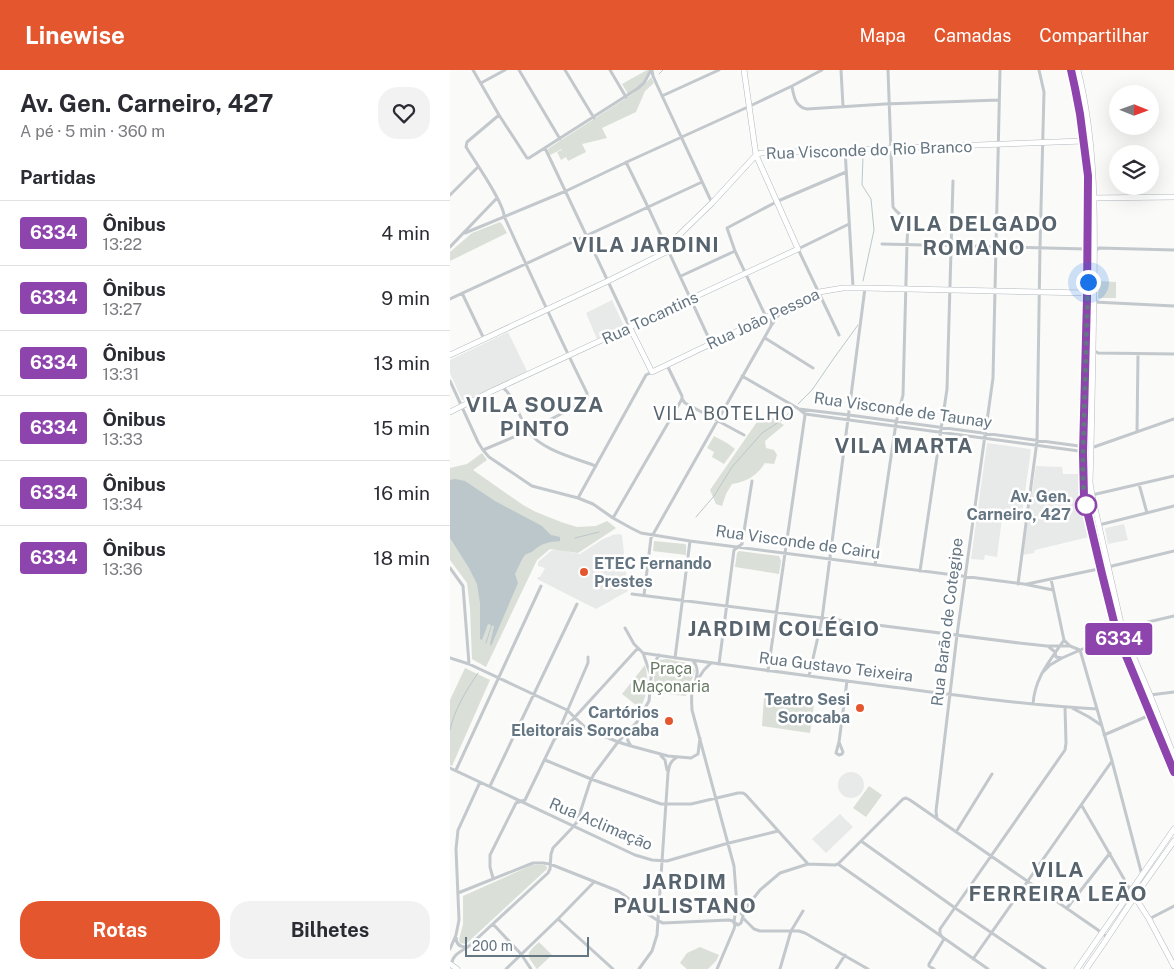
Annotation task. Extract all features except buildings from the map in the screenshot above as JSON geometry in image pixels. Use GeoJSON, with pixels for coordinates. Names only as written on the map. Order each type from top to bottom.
{"type":"FeatureCollection","features":[{"type":"Feature","properties":{"kind":"main road"},"geometry":{"type":"LineString","coordinates":[[744,70],[756,155],[798,249]]}},
{"type":"Feature","properties":{"kind":"main road"},"geometry":{"type":"LineString","coordinates":[[1071,70],[1091,198],[1083,444],[1084,498],[1100,569],[1120,633],[1174,771]]}},
{"type":"Feature","properties":{"kind":"main road"},"geometry":{"type":"LineString","coordinates":[[1078,70],[1089,128],[1094,252],[1090,483],[1120,633],[1150,695],[1174,756]]}},
{"type":"Feature","properties":{"kind":"main road","name":"Rua Visconde do Rio Branco"},"geometry":{"type":"LineString","coordinates":[[450,355],[608,281],[668,250],[677,237],[712,203],[756,155],[761,153],[1083,141]]}},
{"type":"Feature","properties":{"kind":"main road"},"geometry":{"type":"LineString","coordinates":[[1091,198],[1174,197]]}},
{"type":"Feature","properties":{"kind":"main road","name":"Rua Tocantins"},"geometry":{"type":"LineString","coordinates":[[450,412],[798,249]]}},
{"type":"Feature","properties":{"kind":"main road"},"geometry":{"type":"LineString","coordinates":[[1087,293],[1094,287]]}},
{"type":"Feature","properties":{"kind":"main road","name":"Rua João Pessoa"},"geometry":{"type":"LineString","coordinates":[[652,372],[819,292],[834,289],[1087,293]]}},
{"type":"Feature","properties":{"kind":"main road"},"geometry":{"type":"LineString","coordinates":[[630,328],[652,372]]}},
{"type":"Feature","properties":{"kind":"main road"},"geometry":{"type":"LineString","coordinates":[[1086,969],[1114,929],[1142,875],[1174,829]]}},
{"type":"Feature","properties":{"kind":"main road"},"geometry":{"type":"LineString","coordinates":[[1078,968],[1101,931],[1133,894],[1174,841]]}},
{"type":"Feature","properties":{"kind":"main road"},"geometry":{"type":"LineString","coordinates":[[1133,894],[1149,919],[1174,966]]}},
{"type":"Feature","properties":{"kind":"street"},"geometry":{"type":"LineString","coordinates":[[473,70],[527,158],[594,118],[637,89],[650,75],[651,70]]}},
{"type":"Feature","properties":{"kind":"street"},"geometry":{"type":"LineString","coordinates":[[481,84],[505,70]]}},
{"type":"Feature","properties":{"kind":"street"},"geometry":{"type":"LineString","coordinates":[[519,70],[560,139]]}},
{"type":"Feature","properties":{"kind":"street"},"geometry":{"type":"LineString","coordinates":[[565,70],[594,118]]}},
{"type":"Feature","properties":{"kind":"street"},"geometry":{"type":"LineString","coordinates":[[610,70],[626,96]]}},
{"type":"Feature","properties":{"kind":"street"},"geometry":{"type":"LineString","coordinates":[[662,96],[719,70]]}},
{"type":"Feature","properties":{"kind":"street"},"geometry":{"type":"LineString","coordinates":[[464,233],[566,191],[750,106],[822,70]]}},
{"type":"Feature","properties":{"kind":"street"},"geometry":{"type":"LineString","coordinates":[[841,70],[843,106]]}},
{"type":"Feature","properties":{"kind":"street"},"geometry":{"type":"LineString","coordinates":[[875,565],[902,395],[908,244],[907,223],[903,216],[896,212],[893,207],[888,70]]}},
{"type":"Feature","properties":{"kind":"street","name":"Rua Barão de Cotegipe"},"geometry":{"type":"LineString","coordinates":[[937,819],[936,812],[957,635],[993,378],[1000,70]]}},
{"type":"Feature","properties":{"kind":"street"},"geometry":{"type":"LineString","coordinates":[[1018,584],[1038,441],[1039,292],[1044,92],[1039,70]]}},
{"type":"Feature","properties":{"kind":"street"},"geometry":{"type":"LineString","coordinates":[[650,75],[662,96],[712,203]]}},
{"type":"Feature","properties":{"kind":"street"},"geometry":{"type":"LineString","coordinates":[[792,86],[798,105],[802,108],[999,100]]}},
{"type":"Feature","properties":{"kind":"street"},"geometry":{"type":"LineString","coordinates":[[450,381],[482,450],[528,430],[584,402],[587,398],[587,393],[526,264],[504,216],[504,212],[466,148],[467,142],[499,115]]}},
{"type":"Feature","properties":{"kind":"street"},"geometry":{"type":"LineString","coordinates":[[545,148],[630,328]]}},
{"type":"Feature","properties":{"kind":"street"},"geometry":{"type":"LineString","coordinates":[[845,149],[853,288]]}},
{"type":"Feature","properties":{"kind":"street"},"geometry":{"type":"LineString","coordinates":[[626,162],[711,343]]}},
{"type":"Feature","properties":{"kind":"street"},"geometry":{"type":"LineString","coordinates":[[450,195],[478,167]]}},
{"type":"Feature","properties":{"kind":"street"},"geometry":{"type":"LineString","coordinates":[[771,326],[771,321],[766,317],[735,251],[727,228],[778,201],[846,172]]}},
{"type":"Feature","properties":{"kind":"street"},"geometry":{"type":"LineString","coordinates":[[920,571],[948,389],[953,181]]}},
{"type":"Feature","properties":{"kind":"street"},"geometry":{"type":"LineString","coordinates":[[450,299],[702,182]]}},
{"type":"Feature","properties":{"kind":"street"},"geometry":{"type":"LineString","coordinates":[[450,247],[497,198]]}},
{"type":"Feature","properties":{"kind":"street","name":"Rua Tocantins"},"geometry":{"type":"LineString","coordinates":[[798,249],[849,224]]}},
{"type":"Feature","properties":{"kind":"street"},"geometry":{"type":"LineString","coordinates":[[882,244],[1088,249]]}},
{"type":"Feature","properties":{"kind":"street"},"geometry":{"type":"LineString","coordinates":[[1094,252],[1099,248],[1174,250]]}},
{"type":"Feature","properties":{"kind":"street"},"geometry":{"type":"LineString","coordinates":[[798,249],[839,335]]}},
{"type":"Feature","properties":{"kind":"street"},"geometry":{"type":"LineString","coordinates":[[681,276],[735,251]]}},
{"type":"Feature","properties":{"kind":"street"},"geometry":{"type":"LineString","coordinates":[[809,676],[822,619],[865,288]]}},
{"type":"Feature","properties":{"kind":"street"},"geometry":{"type":"LineString","coordinates":[[462,293],[484,339]]}},
{"type":"Feature","properties":{"kind":"street"},"geometry":{"type":"LineString","coordinates":[[1094,302],[1174,306]]}},
{"type":"Feature","properties":{"kind":"street"},"geometry":{"type":"LineString","coordinates":[[644,595],[650,538],[742,376],[782,310]]}},
{"type":"Feature","properties":{"kind":"street"},"geometry":{"type":"LineString","coordinates":[[765,338],[813,368]]}},
{"type":"Feature","properties":{"kind":"street"},"geometry":{"type":"LineString","coordinates":[[1093,349],[1098,353],[1174,354]]}},
{"type":"Feature","properties":{"kind":"street"},"geometry":{"type":"LineString","coordinates":[[1137,432],[1138,354]]}},
{"type":"Feature","properties":{"kind":"street"},"geometry":{"type":"LineString","coordinates":[[666,364],[685,403],[744,435]]}},
{"type":"Feature","properties":{"kind":"street","name":"Rua João Pessoa"},"geometry":{"type":"LineString","coordinates":[[578,498],[646,375],[652,372]]}},
{"type":"Feature","properties":{"kind":"street"},"geometry":{"type":"LineString","coordinates":[[742,376],[799,409]]}},
{"type":"Feature","properties":{"kind":"street"},"geometry":{"type":"LineString","coordinates":[[501,387],[508,393],[528,430],[541,443],[554,451],[596,466]]}},
{"type":"Feature","properties":{"kind":"street"},"geometry":{"type":"LineString","coordinates":[[613,518],[682,399]]}},
{"type":"Feature","properties":{"kind":"street","name":"Rua Visconde de Taunay"},"geometry":{"type":"LineString","coordinates":[[799,409],[1078,446],[1083,444]]}},
{"type":"Feature","properties":{"kind":"street","name":"Rua Visconde de Taunay"},"geometry":{"type":"LineString","coordinates":[[799,409],[805,414],[1080,451],[1083,453]]}},
{"type":"Feature","properties":{"kind":"street"},"geometry":{"type":"LineString","coordinates":[[768,671],[806,409]]}},
{"type":"Feature","properties":{"kind":"street"},"geometry":{"type":"LineString","coordinates":[[1091,448],[1174,419]]}},
{"type":"Feature","properties":{"kind":"street","name":"Rua Visconde de Cairu"},"geometry":{"type":"LineString","coordinates":[[482,450],[489,458],[532,486],[578,498],[593,504],[630,528],[652,535],[690,541],[1018,584],[1100,569],[1174,551]]}},
{"type":"Feature","properties":{"kind":"street"},"geometry":{"type":"LineString","coordinates":[[1092,495],[1174,476]]}},
{"type":"Feature","properties":{"kind":"street"},"geometry":{"type":"LineString","coordinates":[[719,664],[734,550],[742,544],[752,481]]}},
{"type":"Feature","properties":{"kind":"street"},"geometry":{"type":"LineString","coordinates":[[1139,484],[1147,513]]}},
{"type":"Feature","properties":{"kind":"street"},"geometry":{"type":"LineString","coordinates":[[1099,525],[1174,506]]}},
{"type":"Feature","properties":{"kind":"street"},"geometry":{"type":"LineString","coordinates":[[675,658],[690,541]]}},
{"type":"Feature","properties":{"kind":"street"},"geometry":{"type":"LineString","coordinates":[[450,568],[463,586],[469,664]]}},
{"type":"Feature","properties":{"kind":"street"},"geometry":{"type":"LineString","coordinates":[[1051,579],[1064,640],[1070,646],[1068,656]]}},
{"type":"Feature","properties":{"kind":"street","name":"Rua Visconde de Cairu"},"geometry":{"type":"LineString","coordinates":[[1024,584],[1054,590]]}},
{"type":"Feature","properties":{"kind":"street"},"geometry":{"type":"LineString","coordinates":[[456,770],[541,586]]}},
{"type":"Feature","properties":{"kind":"street"},"geometry":{"type":"LineString","coordinates":[[632,594],[1046,646],[1070,646],[1080,650]]}},
{"type":"Feature","properties":{"kind":"street"},"geometry":{"type":"LineString","coordinates":[[490,786],[576,604]]}},
{"type":"Feature","properties":{"kind":"street"},"geometry":{"type":"LineString","coordinates":[[1042,673],[1050,665],[1080,650],[1148,622],[1174,616]]}},
{"type":"Feature","properties":{"kind":"street"},"geometry":{"type":"LineString","coordinates":[[625,628],[643,653],[651,676]]}},
{"type":"Feature","properties":{"kind":"street"},"geometry":{"type":"LineString","coordinates":[[1033,704],[1036,685],[1064,640]]}},
{"type":"Feature","properties":{"kind":"street"},"geometry":{"type":"LineString","coordinates":[[1046,646],[1052,648],[1056,656],[1062,658]]}},
{"type":"Feature","properties":{"kind":"street"},"geometry":{"type":"LineString","coordinates":[[554,740],[638,648]]}},
{"type":"Feature","properties":{"kind":"street"},"geometry":{"type":"LineString","coordinates":[[1080,650],[1142,875]]}},
{"type":"Feature","properties":{"kind":"street","name":"Rua Gustavo Teixeira"},"geometry":{"type":"LineString","coordinates":[[643,653],[950,694],[1033,704],[1097,709]]}},
{"type":"Feature","properties":{"kind":"street"},"geometry":{"type":"LineString","coordinates":[[1074,653],[1079,654],[1082,658]]}},
{"type":"Feature","properties":{"kind":"street"},"geometry":{"type":"LineString","coordinates":[[453,966],[451,963],[453,958],[469,946],[548,873],[551,854],[574,826],[591,779],[618,742],[637,722],[649,700],[652,667],[659,655]]}},
{"type":"Feature","properties":{"kind":"street"},"geometry":{"type":"LineString","coordinates":[[493,878],[490,867],[490,855],[516,803],[525,800],[545,760],[588,663],[588,657]]}},
{"type":"Feature","properties":{"kind":"street"},"geometry":{"type":"LineString","coordinates":[[450,658],[469,664],[567,710],[588,729],[618,742],[660,755],[677,758],[705,757]]}},
{"type":"Feature","properties":{"kind":"street"},"geometry":{"type":"LineString","coordinates":[[692,660],[698,670],[692,696],[694,720],[734,866],[737,906],[741,915],[754,929],[760,932],[799,931],[805,933],[868,969]]}},
{"type":"Feature","properties":{"kind":"street"},"geometry":{"type":"LineString","coordinates":[[696,681],[711,663]]}},
{"type":"Feature","properties":{"kind":"street"},"geometry":{"type":"LineString","coordinates":[[839,742],[847,681]]}},
{"type":"Feature","properties":{"kind":"street"},"geometry":{"type":"LineString","coordinates":[[1146,702],[1147,697],[1150,695],[1174,692]]}},
{"type":"Feature","properties":{"kind":"street"},"geometry":{"type":"LineString","coordinates":[[930,929],[937,931],[940,929],[956,908],[1065,750],[1067,707]]}},
{"type":"Feature","properties":{"kind":"street","name":"Rua Gustavo Teixeira"},"geometry":{"type":"LineString","coordinates":[[1067,707],[1101,725]]}},
{"type":"Feature","properties":{"kind":"street"},"geometry":{"type":"LineString","coordinates":[[1087,716],[1098,714]]}},
{"type":"Feature","properties":{"kind":"street"},"geometry":{"type":"LineString","coordinates":[[1104,735],[1151,715]]}},
{"type":"Feature","properties":{"kind":"street"},"geometry":{"type":"LineString","coordinates":[[627,733],[631,746]]}},
{"type":"Feature","properties":{"kind":"street"},"geometry":{"type":"LineString","coordinates":[[691,758],[698,754],[700,738]]}},
{"type":"Feature","properties":{"kind":"street"},"geometry":{"type":"LineString","coordinates":[[660,755],[665,760],[668,773]]}},
{"type":"Feature","properties":{"kind":"street"},"geometry":{"type":"LineString","coordinates":[[639,969],[652,951],[657,935],[668,773],[672,760],[677,758]]}},
{"type":"Feature","properties":{"kind":"street"},"geometry":{"type":"LineString","coordinates":[[545,760],[591,779],[666,805],[691,804],[743,793],[808,864]]}},
{"type":"Feature","properties":{"kind":"street"},"geometry":{"type":"LineString","coordinates":[[973,959],[1112,762]]}},
{"type":"Feature","properties":{"kind":"street","name":"Rua Aclimação"},"geometry":{"type":"LineString","coordinates":[[450,768],[635,855],[652,860],[667,861],[778,831]]}},
{"type":"Feature","properties":{"kind":"street"},"geometry":{"type":"LineString","coordinates":[[956,832],[992,774]]}},
{"type":"Feature","properties":{"kind":"street"},"geometry":{"type":"LineString","coordinates":[[450,949],[456,935],[459,920],[456,849],[458,830],[480,782]]}},
{"type":"Feature","properties":{"kind":"street"},"geometry":{"type":"LineString","coordinates":[[734,929],[740,924],[741,915],[760,890],[774,877],[788,869],[808,864],[838,864],[906,798],[1101,931],[1108,938]]}},
{"type":"Feature","properties":{"kind":"street"},"geometry":{"type":"LineString","coordinates":[[1082,806],[1133,894]]}},
{"type":"Feature","properties":{"kind":"street"},"geometry":{"type":"LineString","coordinates":[[861,841],[1045,969]]}},
{"type":"Feature","properties":{"kind":"street"},"geometry":{"type":"LineString","coordinates":[[1067,908],[1110,853]]}},
{"type":"Feature","properties":{"kind":"street"},"geometry":{"type":"LineString","coordinates":[[458,893],[533,863],[543,862],[618,891],[659,921],[667,923],[728,920],[740,924]]}},
{"type":"Feature","properties":{"kind":"street"},"geometry":{"type":"LineString","coordinates":[[838,864],[988,969]]}},
{"type":"Feature","properties":{"kind":"street"},"geometry":{"type":"LineString","coordinates":[[506,969],[594,882]]}},
{"type":"Feature","properties":{"kind":"street"},"geometry":{"type":"LineString","coordinates":[[1149,919],[1174,906]]}},
{"type":"Feature","properties":{"kind":"street"},"geometry":{"type":"LineString","coordinates":[[780,969],[791,931],[803,911]]}},
{"type":"Feature","properties":{"kind":"street"},"geometry":{"type":"LineString","coordinates":[[717,968],[734,929],[735,915],[741,915]]}},
{"type":"Feature","properties":{"kind":"street"},"geometry":{"type":"LineString","coordinates":[[558,919],[613,969]]}},
{"type":"Feature","properties":{"kind":"street"},"geometry":{"type":"LineString","coordinates":[[493,924],[521,954],[531,969]]}},
{"type":"Feature","properties":{"kind":"street"},"geometry":{"type":"LineString","coordinates":[[940,929],[943,939]]}},
{"type":"Feature","properties":{"kind":"street"},"geometry":{"type":"LineString","coordinates":[[1101,931],[1108,932],[1114,929]]}},
{"type":"Feature","properties":{"kind":"street"},"geometry":{"type":"LineString","coordinates":[[456,935],[459,945],[469,946]]}},
{"type":"Feature","properties":{"kind":"street"},"geometry":{"type":"LineString","coordinates":[[934,969],[929,964],[943,939]]}},
{"type":"Feature","properties":{"kind":"street"},"geometry":{"type":"LineString","coordinates":[[836,969],[845,955]]}},
{"type":"Feature","properties":{"kind":"shaded area"},"geometry":{"type":"Polygon","coordinates":[[[612,300],[624,326],[597,339],[586,313],[612,300]]]}},
{"type":"Feature","properties":{"kind":"shaded area"},"geometry":{"type":"Polygon","coordinates":[[[508,332],[527,371],[466,400],[462,400],[450,373],[450,360],[508,332]]]}},
{"type":"Feature","properties":{"kind":"shaded area"},"geometry":{"type":"Polygon","coordinates":[[[987,443],[1031,450],[1021,521],[1002,518],[997,557],[985,555],[984,560],[971,559],[987,443]]]}},
{"type":"Feature","properties":{"kind":"shaded area"},"geometry":{"type":"Polygon","coordinates":[[[1036,466],[1062,467],[1063,474],[1078,474],[1089,537],[1035,550],[1034,553],[1023,555],[1036,466]]]}},
{"type":"Feature","properties":{"kind":"shaded area"},"geometry":{"type":"Polygon","coordinates":[[[450,480],[465,481],[495,501],[542,526],[551,535],[560,537],[560,541],[542,545],[524,557],[515,574],[518,583],[491,646],[494,626],[488,624],[482,640],[480,639],[480,603],[477,584],[450,538],[450,480]]]}},
{"type":"Feature","properties":{"kind":"shaded area"},"geometry":{"type":"Polygon","coordinates":[[[1124,524],[1128,540],[1108,544],[1105,529],[1124,524]]]}},
{"type":"Feature","properties":{"kind":"shaded area","name":"ETEC Fernando Prestes"},"geometry":{"type":"Polygon","coordinates":[[[619,534],[622,535],[628,591],[596,609],[537,579],[545,568],[538,566],[538,562],[552,550],[580,554],[603,539],[619,534]]]}},
{"type":"Feature","properties":{"kind":"shaded area"},"geometry":{"type":"Polygon","coordinates":[[[851,772],[860,776],[864,785],[860,794],[851,798],[842,794],[838,785],[842,776],[851,772]]]}},
{"type":"Feature","properties":{"kind":"shaded area"},"geometry":{"type":"Polygon","coordinates":[[[840,814],[853,827],[826,853],[812,839],[840,814]]]}},
{"type":"Feature","properties":{"kind":"green space"},"geometry":{"type":"Polygon","coordinates":[[[650,70],[642,84],[628,94],[622,84],[650,70]]]}},
{"type":"Feature","properties":{"kind":"green space"},"geometry":{"type":"Polygon","coordinates":[[[651,77],[654,83],[645,91],[636,112],[602,128],[607,138],[582,144],[586,152],[568,161],[566,157],[561,160],[557,152],[562,149],[550,155],[549,148],[634,93],[651,77]]]}},
{"type":"Feature","properties":{"kind":"green space"},"geometry":{"type":"Polygon","coordinates":[[[500,222],[507,233],[450,261],[450,252],[472,233],[500,222]]]}},
{"type":"Feature","properties":{"kind":"green space"},"geometry":{"type":"Polygon","coordinates":[[[1099,281],[1116,282],[1116,298],[1098,298],[1099,281]]]}},
{"type":"Feature","properties":{"kind":"green space"},"geometry":{"type":"Polygon","coordinates":[[[761,416],[769,416],[784,425],[765,441],[766,448],[774,450],[777,455],[774,464],[765,463],[751,477],[732,484],[722,506],[716,504],[710,490],[761,416]]]}},
{"type":"Feature","properties":{"kind":"green space"},"geometry":{"type":"Polygon","coordinates":[[[714,436],[735,449],[724,464],[712,457],[714,452],[707,448],[714,436]]]}},
{"type":"Feature","properties":{"kind":"green space"},"geometry":{"type":"Polygon","coordinates":[[[482,453],[487,460],[473,470],[523,505],[536,512],[577,527],[596,526],[607,521],[616,528],[578,553],[550,549],[537,560],[486,667],[472,659],[467,583],[450,560],[450,468],[467,464],[482,453]]]}},
{"type":"Feature","properties":{"kind":"green space"},"geometry":{"type":"Polygon","coordinates":[[[654,541],[685,544],[686,555],[653,551],[654,541]]]}},
{"type":"Feature","properties":{"kind":"green space"},"geometry":{"type":"Polygon","coordinates":[[[739,551],[779,556],[781,561],[779,574],[735,567],[739,551]]]}},
{"type":"Feature","properties":{"kind":"green space","name":"Praça Maçonaria"},"geometry":{"type":"Polygon","coordinates":[[[667,659],[692,664],[695,671],[686,696],[659,693],[654,688],[654,668],[659,660],[667,659]]]}},
{"type":"Feature","properties":{"kind":"green space"},"geometry":{"type":"Polygon","coordinates":[[[645,665],[647,687],[640,708],[622,694],[645,665]]]}},
{"type":"Feature","properties":{"kind":"green space"},"geometry":{"type":"Polygon","coordinates":[[[465,668],[490,680],[452,766],[450,765],[450,700],[465,668]]]}},
{"type":"Feature","properties":{"kind":"green space"},"geometry":{"type":"Polygon","coordinates":[[[764,698],[814,705],[810,733],[762,726],[764,698]]]}},
{"type":"Feature","properties":{"kind":"green space"},"geometry":{"type":"Polygon","coordinates":[[[869,786],[882,795],[866,817],[853,808],[869,786]]]}},
{"type":"Feature","properties":{"kind":"green space"},"geometry":{"type":"Polygon","coordinates":[[[532,865],[545,865],[547,869],[466,944],[460,943],[463,924],[463,896],[532,865]]]}},
{"type":"Feature","properties":{"kind":"green space"},"geometry":{"type":"Polygon","coordinates":[[[539,942],[552,955],[537,969],[529,957],[529,952],[539,942]]]}},
{"type":"Feature","properties":{"kind":"green space"},"geometry":{"type":"Polygon","coordinates":[[[700,947],[719,955],[708,969],[687,969],[680,963],[687,953],[700,947]]]}},
{"type":"Feature","properties":{"kind":"waterway"},"geometry":{"type":"LineString","coordinates":[[659,74],[663,70]]}},
{"type":"Feature","properties":{"kind":"waterway"},"geometry":{"type":"LineString","coordinates":[[863,156],[862,185],[871,199],[874,230],[863,281]]}},
{"type":"Feature","properties":{"kind":"waterway"},"geometry":{"type":"LineString","coordinates":[[798,404],[812,390],[858,325]]}},
{"type":"Feature","properties":{"kind":"waterway"},"geometry":{"type":"LineString","coordinates":[[696,517],[714,496],[732,467],[762,433],[782,420],[790,412]]}},
{"type":"Feature","properties":{"kind":"waterway"},"geometry":{"type":"LineString","coordinates":[[575,538],[599,532]]}},
{"type":"Feature","properties":{"kind":"waterway"},"geometry":{"type":"LineString","coordinates":[[486,643],[492,624]]}},
{"type":"Feature","properties":{"kind":"waterway"},"geometry":{"type":"LineString","coordinates":[[450,730],[458,707],[478,673]]}},
{"type":"Feature","properties":{"kind":"bus line","name":"6334"},"geometry":{"type":"LineString","coordinates":[[1071,70],[1080,114],[1088,176],[1083,453],[1084,498],[1117,634],[1174,772]]}},
{"type":"Feature","properties":{"kind":"place","name":"Av. Gen. Carneiro, 427"},"geometry":{"type":"Point","coordinates":[1086,505]}},
{"type":"Feature","properties":{"kind":"place","name":"ETEC Fernando Prestes"},"geometry":{"type":"Point","coordinates":[584,572]}},
{"type":"Feature","properties":{"kind":"place","name":"Teatro Sesi Sorocaba"},"geometry":{"type":"Point","coordinates":[860,708]}},
{"type":"Feature","properties":{"kind":"place","name":"Cartórios Eleitorais Sorocaba"},"geometry":{"type":"Point","coordinates":[669,721]}},
{"type":"Feature","properties":{"kind":"district","name":"VILA DELGADO ROMANO"},"geometry":{"type":"Point","coordinates":[974,235]}},
{"type":"Feature","properties":{"kind":"district","name":"VILA JARDINI"},"geometry":{"type":"Point","coordinates":[646,244]}},
{"type":"Feature","properties":{"kind":"district","name":"VILA BOTELHO"},"geometry":{"type":"Point","coordinates":[724,413]}},
{"type":"Feature","properties":{"kind":"district","name":"VILA SOUZA PINTO"},"geometry":{"type":"Point","coordinates":[535,416]}},
{"type":"Feature","properties":{"kind":"district","name":"VILA MARTA"},"geometry":{"type":"Point","coordinates":[904,445]}},
{"type":"Feature","properties":{"kind":"district","name":"JARDIM COLÉGIO"},"geometry":{"type":"Point","coordinates":[784,628]}},
{"type":"Feature","properties":{"kind":"district","name":"VILA FERREIRA LEÃO"},"geometry":{"type":"Point","coordinates":[1058,881]}},
{"type":"Feature","properties":{"kind":"district","name":"JARDIM PAULISTANO"},"geometry":{"type":"Point","coordinates":[685,893]}},
{"type":"Feature","properties":{"kind":"route"},"geometry":{"type":"LineString","coordinates":[[1086,505],[1084,498],[1083,453],[1088,282]]}}]}
